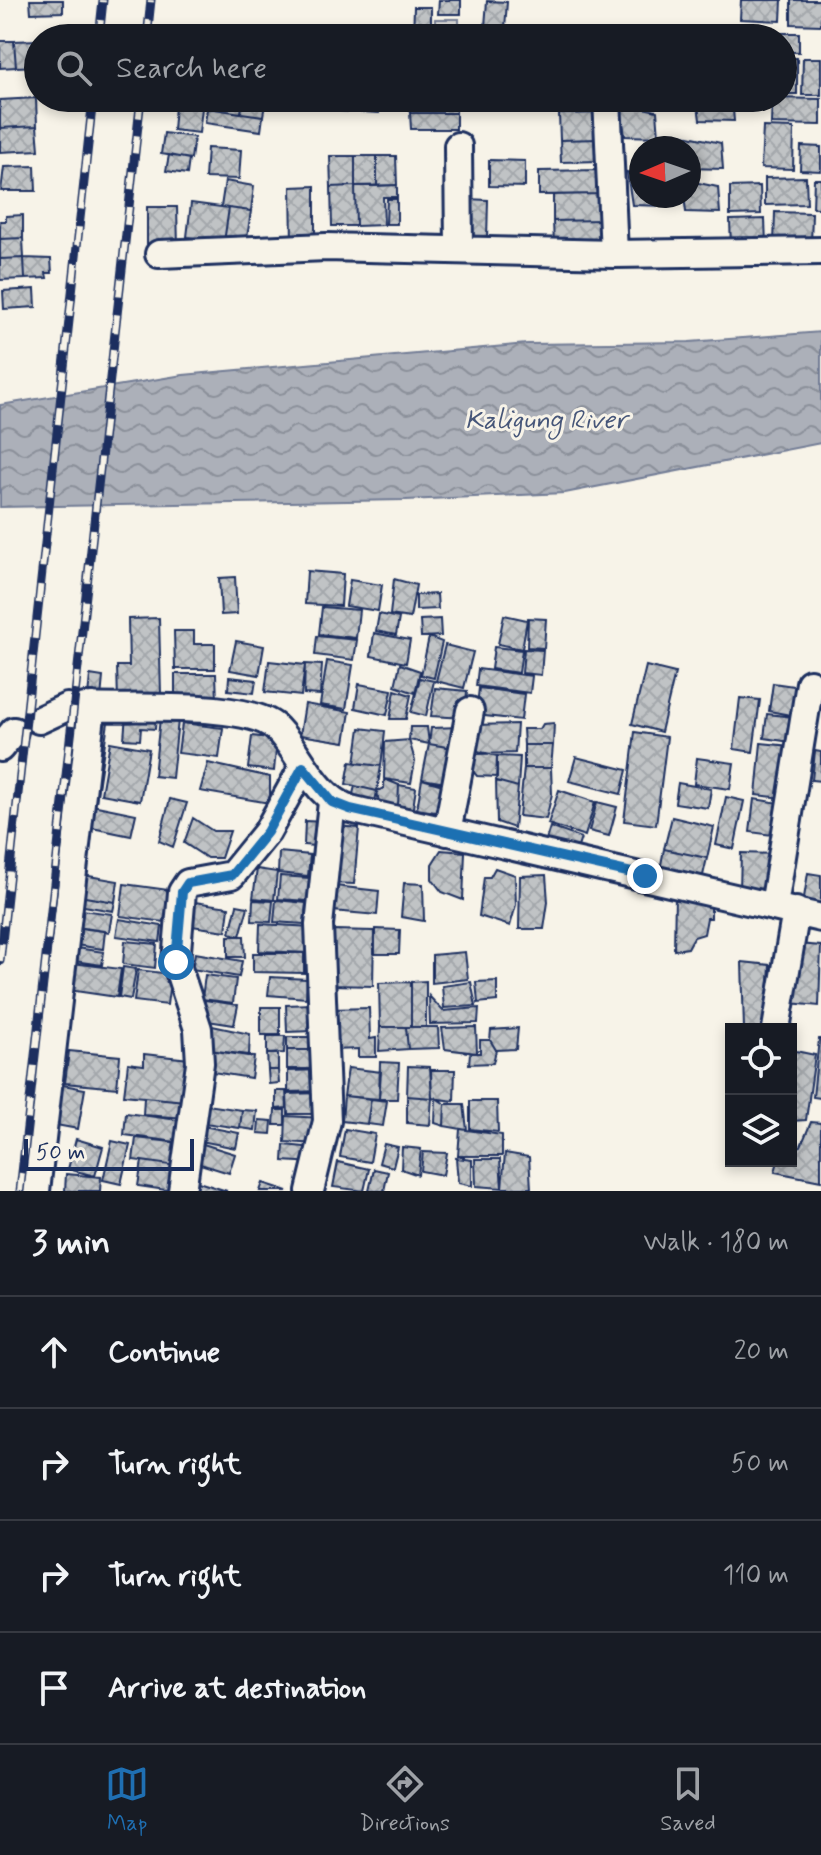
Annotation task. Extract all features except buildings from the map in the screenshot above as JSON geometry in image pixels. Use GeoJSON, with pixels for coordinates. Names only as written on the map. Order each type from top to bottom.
{"type":"FeatureCollection","features":[{"type":"Feature","properties":{"kind":"street"},"geometry":{"type":"LineString","coordinates":[[608,112],[614,254]]}},
{"type":"Feature","properties":{"kind":"street"},"geometry":{"type":"LineString","coordinates":[[458,146],[459,249]]}},
{"type":"Feature","properties":{"kind":"street"},"geometry":{"type":"LineString","coordinates":[[159,254],[326,247],[614,254],[821,251]]}},
{"type":"Feature","properties":{"kind":"street"},"geometry":{"type":"LineString","coordinates":[[776,1023],[785,908],[810,683]]}},
{"type":"Feature","properties":{"kind":"street"},"geometry":{"type":"LineString","coordinates":[[39,720],[81,707],[210,707],[244,715],[275,726],[332,802],[447,832],[821,918]]}},
{"type":"Feature","properties":{"kind":"street"},"geometry":{"type":"LineString","coordinates":[[36,1191],[81,707]]}},
{"type":"Feature","properties":{"kind":"street"},"geometry":{"type":"LineString","coordinates":[[447,832],[470,711]]}},
{"type":"Feature","properties":{"kind":"street"},"geometry":{"type":"LineString","coordinates":[[182,1191],[200,1063],[198,1029],[176,962],[182,892],[188,883],[232,875],[267,832],[303,767]]}},
{"type":"Feature","properties":{"kind":"street"},"geometry":{"type":"LineString","coordinates":[[310,1191],[327,1121],[319,925],[332,802]]}},
{"type":"Feature","properties":{"kind":"green space"},"geometry":{"type":"Polygon","coordinates":[[[435,19],[459,19],[459,24],[435,24],[435,19]]]}},
{"type":"Feature","properties":{"kind":"water","name":"Kaligung River"},"geometry":{"type":"Polygon","coordinates":[[[821,332],[821,443],[565,493],[406,500],[0,507],[0,405],[183,375],[527,344],[689,342],[821,332]]]}},
{"type":"Feature","properties":{"kind":"railway"},"geometry":{"type":"LineString","coordinates":[[100,24],[103,0]]}},
{"type":"Feature","properties":{"kind":"railway"},"geometry":{"type":"LineString","coordinates":[[148,24],[151,0]]}},
{"type":"Feature","properties":{"kind":"railway"},"geometry":{"type":"LineString","coordinates":[[0,961],[91,112]]}},
{"type":"Feature","properties":{"kind":"railway"},"geometry":{"type":"LineString","coordinates":[[20,1191],[139,112]]}},
{"type":"Feature","properties":{"kind":"route"},"geometry":{"type":"LineString","coordinates":[[176,962],[182,892],[188,883],[232,875],[267,832],[303,767],[332,802],[350,809],[645,876]]}}]}
